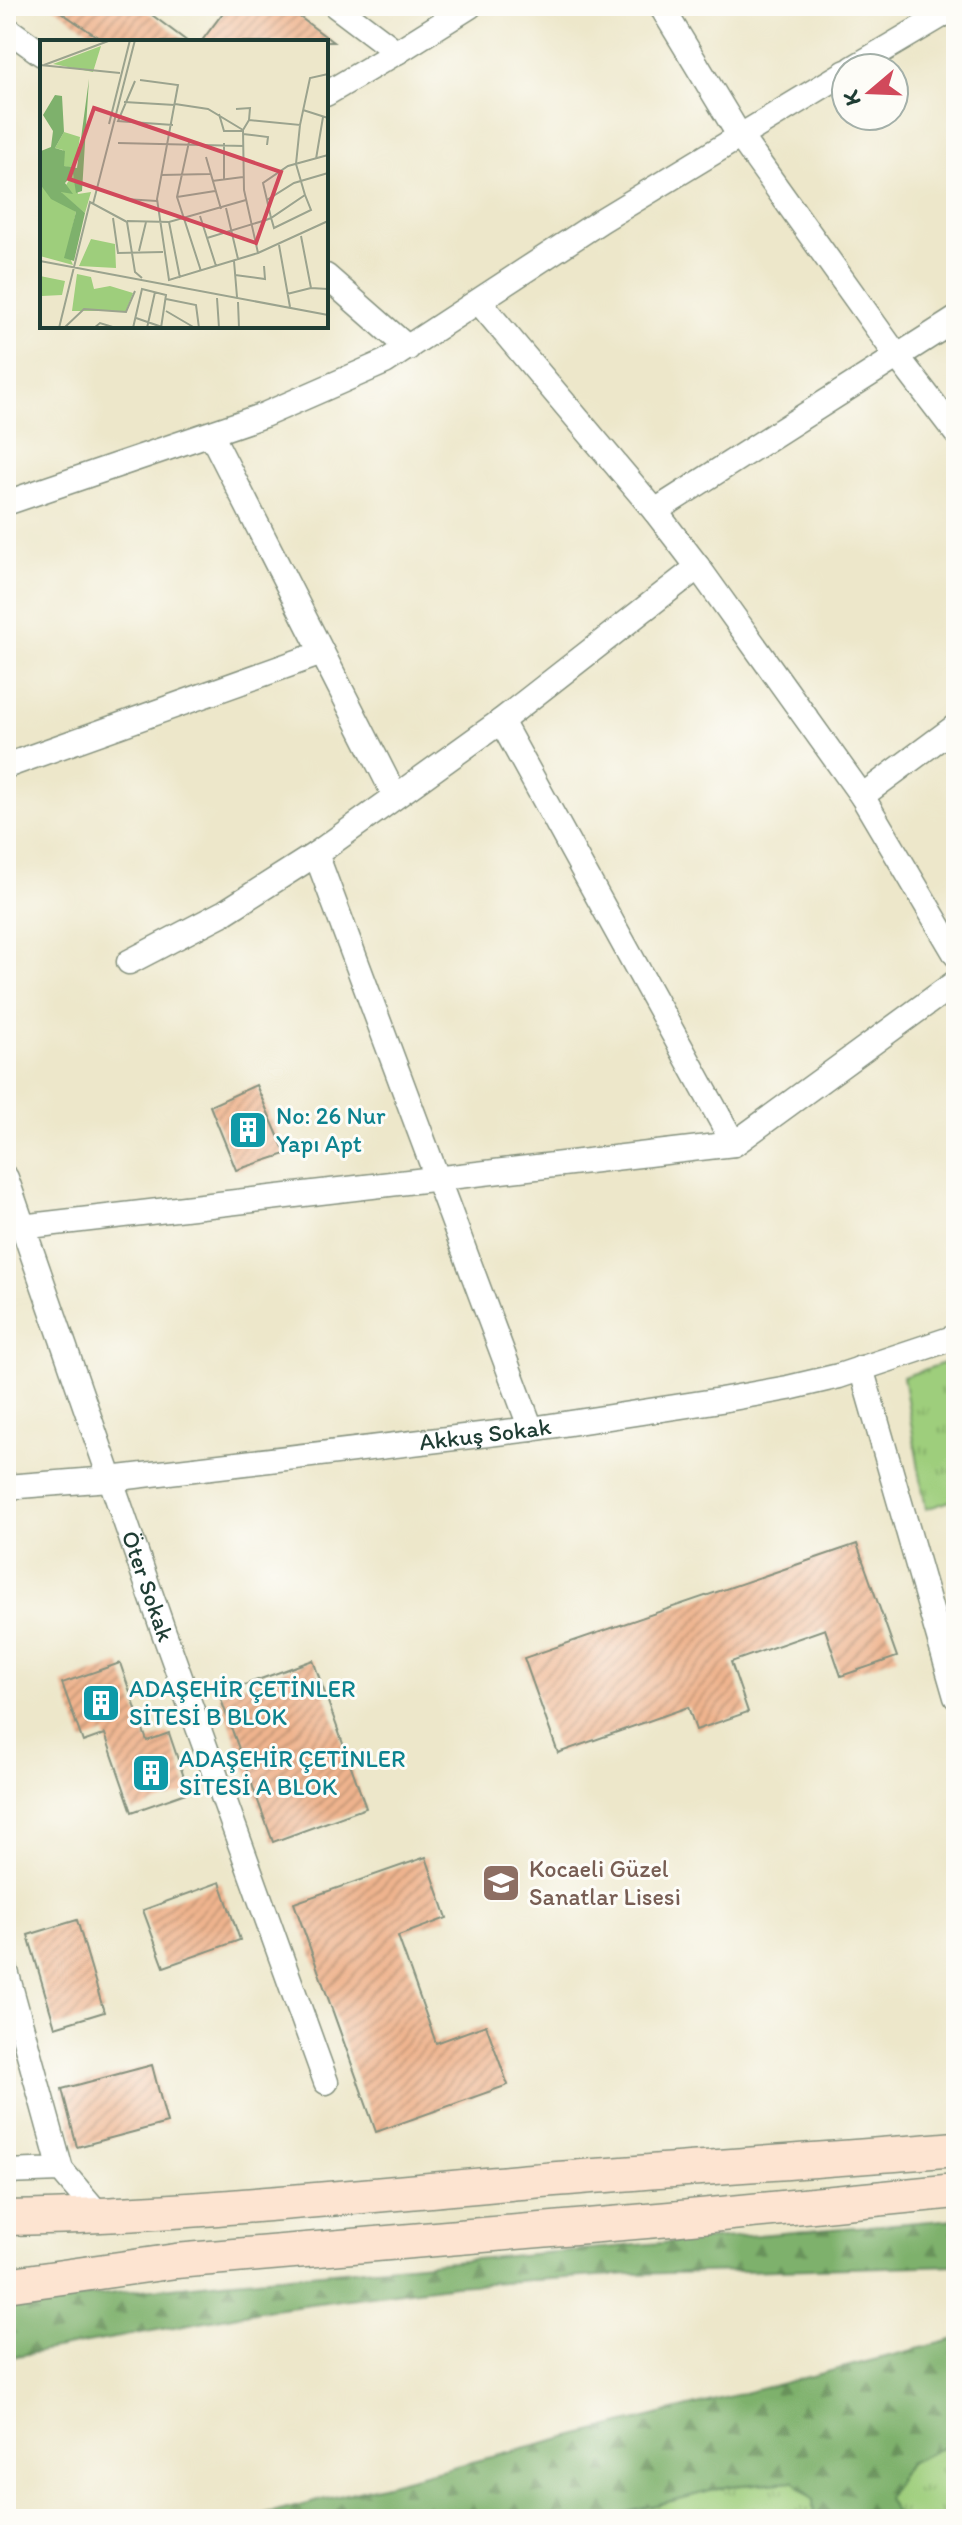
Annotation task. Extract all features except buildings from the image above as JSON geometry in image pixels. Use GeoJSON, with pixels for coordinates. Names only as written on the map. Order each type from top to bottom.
{"type":"FeatureCollection","features":[{"type":"Feature","properties":{"kind":"main road"},"geometry":{"type":"LineString","coordinates":[[6,2218],[147,2214],[639,2172],[956,2149]]}},
{"type":"Feature","properties":{"kind":"main road"},"geometry":{"type":"LineString","coordinates":[[6,2285],[176,2261],[956,2191]]}},
{"type":"Feature","properties":{"kind":"street"},"geometry":{"type":"LineString","coordinates":[[336,6],[397,52]]}},
{"type":"Feature","properties":{"kind":"street"},"geometry":{"type":"LineString","coordinates":[[328,93],[470,6]]}},
{"type":"Feature","properties":{"kind":"street"},"geometry":{"type":"LineString","coordinates":[[661,6],[739,135],[956,433]]}},
{"type":"Feature","properties":{"kind":"street"},"geometry":{"type":"LineString","coordinates":[[880,52],[956,7]]}},
{"type":"Feature","properties":{"kind":"street"},"geometry":{"type":"LineString","coordinates":[[6,28],[40,53]]}},
{"type":"Feature","properties":{"kind":"street"},"geometry":{"type":"LineString","coordinates":[[6,503],[211,434],[385,362],[602,220],[830,81]]}},
{"type":"Feature","properties":{"kind":"street"},"geometry":{"type":"LineString","coordinates":[[328,278],[408,348]]}},
{"type":"Feature","properties":{"kind":"street"},"geometry":{"type":"LineString","coordinates":[[479,302],[655,511],[698,567],[862,796],[956,955]]}},
{"type":"Feature","properties":{"kind":"street"},"geometry":{"type":"LineString","coordinates":[[655,511],[956,319]]}},
{"type":"Feature","properties":{"kind":"street"},"geometry":{"type":"LineString","coordinates":[[211,434],[395,796]]}},
{"type":"Feature","properties":{"kind":"street"},"geometry":{"type":"LineString","coordinates":[[129,962],[225,912],[316,854],[501,721],[698,567]]}},
{"type":"Feature","properties":{"kind":"street"},"geometry":{"type":"LineString","coordinates":[[6,766],[322,653]]}},
{"type":"Feature","properties":{"kind":"street"},"geometry":{"type":"LineString","coordinates":[[501,721],[734,1144]]}},
{"type":"Feature","properties":{"kind":"street"},"geometry":{"type":"LineString","coordinates":[[862,796],[956,726]]}},
{"type":"Feature","properties":{"kind":"street"},"geometry":{"type":"LineString","coordinates":[[316,854],[531,1429]]}},
{"type":"Feature","properties":{"kind":"street"},"geometry":{"type":"LineString","coordinates":[[21,1227],[734,1144],[956,982]]}},
{"type":"Feature","properties":{"kind":"street","name":"Öter Sokak"},"geometry":{"type":"LineString","coordinates":[[6,1178],[110,1479],[326,2082]]}},
{"type":"Feature","properties":{"kind":"street","name":"Akkuş Sokak"},"geometry":{"type":"LineString","coordinates":[[6,1487],[110,1479],[531,1429],[788,1388],[956,1337]]}},
{"type":"Feature","properties":{"kind":"street"},"geometry":{"type":"LineString","coordinates":[[861,1368],[956,1697]]}},
{"type":"Feature","properties":{"kind":"street"},"geometry":{"type":"LineString","coordinates":[[6,1971],[61,2170],[100,2216]]}},
{"type":"Feature","properties":{"kind":"street"},"geometry":{"type":"LineString","coordinates":[[6,2172],[61,2170]]}},
{"type":"Feature","properties":{"kind":"green space"},"geometry":{"type":"Polygon","coordinates":[[[956,1359],[956,1499],[926,1509],[903,1377],[956,1359]]]}},
{"type":"Feature","properties":{"kind":"green space"},"geometry":{"type":"Polygon","coordinates":[[[956,2219],[956,2265],[631,2274],[455,2285],[265,2310],[6,2358],[6,2309],[49,2302],[180,2286],[429,2263],[956,2219]]]}},
{"type":"Feature","properties":{"kind":"green space"},"geometry":{"type":"Polygon","coordinates":[[[956,2339],[956,2441],[908,2463],[886,2498],[897,2515],[908,2519],[814,2519],[813,2500],[794,2481],[730,2486],[601,2519],[248,2519],[956,2339]]]}},
{"type":"Feature","properties":{"kind":"green space"},"geometry":{"type":"Polygon","coordinates":[[[956,2441],[956,2519],[908,2519],[897,2515],[886,2499],[908,2463],[956,2441]]]}},
{"type":"Feature","properties":{"kind":"green space"},"geometry":{"type":"Polygon","coordinates":[[[794,2481],[813,2500],[814,2519],[601,2519],[730,2486],[794,2481]]]}},
{"type":"Feature","properties":{"kind":"place","name":"No: 26 Nur Yapı Apt"},"geometry":{"type":"Point","coordinates":[248,1130]}},
{"type":"Feature","properties":{"kind":"place","name":"ADAŞEHİR ÇETİNLER SİTESİ B BLOK"},"geometry":{"type":"Point","coordinates":[101,1703]}},
{"type":"Feature","properties":{"kind":"place","name":"ADAŞEHİR ÇETİNLER SİTESİ A BLOK"},"geometry":{"type":"Point","coordinates":[151,1773]}},
{"type":"Feature","properties":{"kind":"place","name":"Kocaeli Güzel Sanatlar Lisesi"},"geometry":{"type":"Point","coordinates":[501,1883]}}]}
